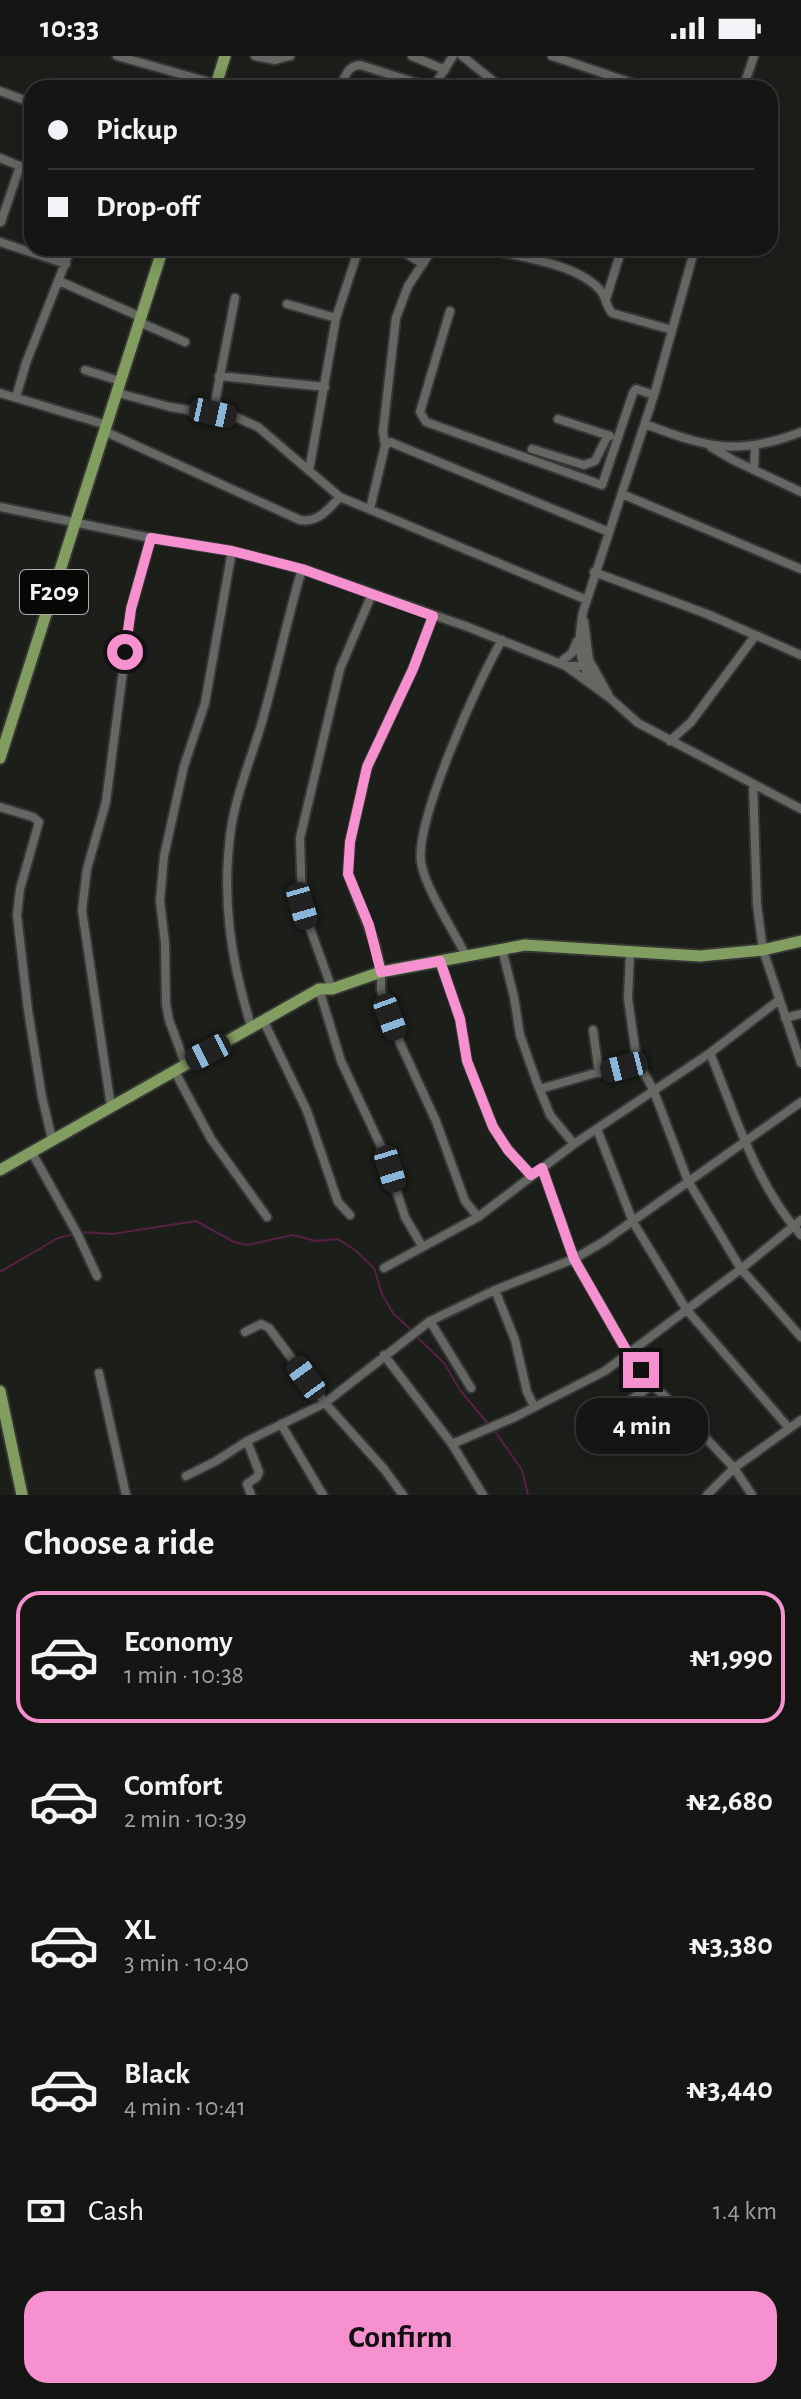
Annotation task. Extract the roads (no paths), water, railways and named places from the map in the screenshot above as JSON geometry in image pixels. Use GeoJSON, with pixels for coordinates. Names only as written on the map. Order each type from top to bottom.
{"type":"FeatureCollection","features":[{"type":"Feature","properties":{"kind":"main road"},"geometry":{"type":"LineString","coordinates":[[218,80],[225,56]]}},
{"type":"Feature","properties":{"kind":"main road","name":"F209"},"geometry":{"type":"LineString","coordinates":[[0,758],[160,256]]}},
{"type":"Feature","properties":{"kind":"main road"},"geometry":{"type":"LineString","coordinates":[[0,1170],[319,989],[332,989],[381,972],[525,945],[700,956],[763,950],[801,941]]}},
{"type":"Feature","properties":{"kind":"main road"},"geometry":{"type":"LineString","coordinates":[[0,1391],[22,1495]]}},
{"type":"Feature","properties":{"kind":"street"},"geometry":{"type":"LineString","coordinates":[[117,56],[196,80]]}},
{"type":"Feature","properties":{"kind":"street"},"geometry":{"type":"LineString","coordinates":[[255,56],[275,60],[290,56]]}},
{"type":"Feature","properties":{"kind":"street"},"geometry":{"type":"LineString","coordinates":[[412,56],[445,70]]}},
{"type":"Feature","properties":{"kind":"street"},"geometry":{"type":"LineString","coordinates":[[438,80],[453,56]]}},
{"type":"Feature","properties":{"kind":"street"},"geometry":{"type":"LineString","coordinates":[[462,56],[493,80]]}},
{"type":"Feature","properties":{"kind":"street"},"geometry":{"type":"LineString","coordinates":[[552,56],[614,80]]}},
{"type":"Feature","properties":{"kind":"street"},"geometry":{"type":"LineString","coordinates":[[746,80],[754,56]]}},
{"type":"Feature","properties":{"kind":"street"},"geometry":{"type":"LineString","coordinates":[[344,80],[353,65],[408,80]]}},
{"type":"Feature","properties":{"kind":"street"},"geometry":{"type":"LineString","coordinates":[[0,91],[24,100]]}},
{"type":"Feature","properties":{"kind":"street"},"geometry":{"type":"LineString","coordinates":[[0,158],[24,168]]}},
{"type":"Feature","properties":{"kind":"street"},"geometry":{"type":"LineString","coordinates":[[1,222],[20,166]]}},
{"type":"Feature","properties":{"kind":"street"},"geometry":{"type":"LineString","coordinates":[[0,242],[24,248]]}},
{"type":"Feature","properties":{"kind":"street"},"geometry":{"type":"LineString","coordinates":[[45,256],[66,264]]}},
{"type":"Feature","properties":{"kind":"street"},"geometry":{"type":"LineString","coordinates":[[16,397],[26,363],[68,256]]}},
{"type":"Feature","properties":{"kind":"street"},"geometry":{"type":"LineString","coordinates":[[309,471],[336,318],[356,256]]}},
{"type":"Feature","properties":{"kind":"street"},"geometry":{"type":"LineString","coordinates":[[410,256],[423,264]]}},
{"type":"Feature","properties":{"kind":"street"},"geometry":{"type":"LineString","coordinates":[[370,509],[385,446],[383,431],[392,334],[401,302],[428,256]]}},
{"type":"Feature","properties":{"kind":"street"},"geometry":{"type":"LineString","coordinates":[[519,256],[552,264],[599,289],[612,313],[672,330]]}},
{"type":"Feature","properties":{"kind":"street"},"geometry":{"type":"LineString","coordinates":[[606,299],[619,256]]}},
{"type":"Feature","properties":{"kind":"street"},"geometry":{"type":"LineString","coordinates":[[564,663],[572,653],[578,636],[594,572],[645,424],[693,256]]}},
{"type":"Feature","properties":{"kind":"street"},"geometry":{"type":"LineString","coordinates":[[59,281],[185,342]]}},
{"type":"Feature","properties":{"kind":"street"},"geometry":{"type":"LineString","coordinates":[[213,413],[235,298]]}},
{"type":"Feature","properties":{"kind":"street"},"geometry":{"type":"LineString","coordinates":[[287,304],[336,318]]}},
{"type":"Feature","properties":{"kind":"street"},"geometry":{"type":"LineString","coordinates":[[450,311],[420,412],[426,422],[602,485],[636,389],[654,395]]}},
{"type":"Feature","properties":{"kind":"street"},"geometry":{"type":"LineString","coordinates":[[85,370],[170,407],[238,418],[258,427],[340,497],[587,600]]}},
{"type":"Feature","properties":{"kind":"street"},"geometry":{"type":"LineString","coordinates":[[219,376],[325,387]]}},
{"type":"Feature","properties":{"kind":"street"},"geometry":{"type":"LineString","coordinates":[[0,393],[107,429],[300,520],[308,521],[321,516],[340,497]]}},
{"type":"Feature","properties":{"kind":"street"},"geometry":{"type":"LineString","coordinates":[[558,419],[618,439]]}},
{"type":"Feature","properties":{"kind":"street"},"geometry":{"type":"LineString","coordinates":[[645,424],[711,446],[801,492]]}},
{"type":"Feature","properties":{"kind":"street"},"geometry":{"type":"LineString","coordinates":[[711,446],[755,446],[801,432]]}},
{"type":"Feature","properties":{"kind":"street"},"geometry":{"type":"LineString","coordinates":[[532,449],[584,465],[595,461],[608,435]]}},
{"type":"Feature","properties":{"kind":"street"},"geometry":{"type":"LineString","coordinates":[[385,446],[388,442],[394,443],[609,532]]}},
{"type":"Feature","properties":{"kind":"street"},"geometry":{"type":"LineString","coordinates":[[754,470],[755,446]]}},
{"type":"Feature","properties":{"kind":"street"},"geometry":{"type":"LineString","coordinates":[[622,494],[801,569]]}},
{"type":"Feature","properties":{"kind":"street"},"geometry":{"type":"LineString","coordinates":[[0,507],[75,524],[232,551],[302,569],[502,640],[536,656],[549,655],[610,698],[638,723],[801,809]]}},
{"type":"Feature","properties":{"kind":"street"},"geometry":{"type":"LineString","coordinates":[[111,1107],[82,910],[87,869],[106,802],[129,620],[151,538]]}},
{"type":"Feature","properties":{"kind":"street"},"geometry":{"type":"LineString","coordinates":[[185,1063],[166,1004],[161,879],[184,766],[205,703],[232,551]]}},
{"type":"Feature","properties":{"kind":"street"},"geometry":{"type":"LineString","coordinates":[[252,1029],[231,954],[227,917],[232,827],[302,569]]}},
{"type":"Feature","properties":{"kind":"street"},"geometry":{"type":"LineString","coordinates":[[594,572],[707,614],[801,655]]}},
{"type":"Feature","properties":{"kind":"street"},"geometry":{"type":"LineString","coordinates":[[332,989],[302,906],[300,838],[340,669],[372,594]]}},
{"type":"Feature","properties":{"kind":"street"},"geometry":{"type":"LineString","coordinates":[[583,612],[586,663],[610,698]]}},
{"type":"Feature","properties":{"kind":"street"},"geometry":{"type":"LineString","coordinates":[[433,616],[413,669],[367,767],[350,842],[348,874],[369,925],[381,972],[381,990],[400,1043],[436,1121],[465,1201],[478,1217]]}},
{"type":"Feature","properties":{"kind":"street"},"geometry":{"type":"LineString","coordinates":[[578,636],[598,689]]}},
{"type":"Feature","properties":{"kind":"street"},"geometry":{"type":"LineString","coordinates":[[670,741],[691,722],[755,636]]}},
{"type":"Feature","properties":{"kind":"street"},"geometry":{"type":"LineString","coordinates":[[466,956],[427,880],[421,853],[430,812],[468,709],[502,640]]}},
{"type":"Feature","properties":{"kind":"street"},"geometry":{"type":"LineString","coordinates":[[564,663],[586,663]]}},
{"type":"Feature","properties":{"kind":"street"},"geometry":{"type":"LineString","coordinates":[[753,784],[757,905],[763,950],[801,1063]]}},
{"type":"Feature","properties":{"kind":"street"},"geometry":{"type":"LineString","coordinates":[[0,807],[33,817],[39,822],[20,889],[17,915],[26,999],[52,1139]]}},
{"type":"Feature","properties":{"kind":"street"},"geometry":{"type":"LineString","coordinates":[[502,949],[520,1035],[550,1115],[574,1144]]}},
{"type":"Feature","properties":{"kind":"street"},"geometry":{"type":"LineString","coordinates":[[630,953],[628,999],[637,1061],[653,1089],[688,1181],[741,1269],[801,1337]]}},
{"type":"Feature","properties":{"kind":"street"},"geometry":{"type":"LineString","coordinates":[[440,961],[460,1019],[467,1061],[493,1127],[508,1150],[531,1175]]}},
{"type":"Feature","properties":{"kind":"street"},"geometry":{"type":"LineString","coordinates":[[319,989],[341,1061],[380,1144],[405,1217],[422,1246]]}},
{"type":"Feature","properties":{"kind":"street"},"geometry":{"type":"LineString","coordinates":[[384,1268],[478,1217],[574,1144],[710,1053],[779,1000]]}},
{"type":"Feature","properties":{"kind":"street"},"geometry":{"type":"LineString","coordinates":[[785,1018],[801,1014]]}},
{"type":"Feature","properties":{"kind":"street"},"geometry":{"type":"LineString","coordinates":[[264,1022],[307,1111],[338,1202],[350,1215]]}},
{"type":"Feature","properties":{"kind":"street"},"geometry":{"type":"LineString","coordinates":[[593,1030],[599,1073]]}},
{"type":"Feature","properties":{"kind":"street"},"geometry":{"type":"LineString","coordinates":[[710,1053],[746,1142],[797,1223],[801,1235]]}},
{"type":"Feature","properties":{"kind":"street"},"geometry":{"type":"LineString","coordinates":[[540,1089],[637,1061]]}},
{"type":"Feature","properties":{"kind":"street"},"geometry":{"type":"LineString","coordinates":[[174,1070],[211,1139],[267,1217]]}},
{"type":"Feature","properties":{"kind":"street"},"geometry":{"type":"LineString","coordinates":[[186,1476],[247,1441],[325,1403],[430,1321],[495,1290],[574,1259],[633,1222],[801,1102]]}},
{"type":"Feature","properties":{"kind":"street"},"geometry":{"type":"LineString","coordinates":[[597,1129],[633,1222],[686,1309],[788,1427]]}},
{"type":"Feature","properties":{"kind":"street"},"geometry":{"type":"LineString","coordinates":[[31,1151],[97,1276]]}},
{"type":"Feature","properties":{"kind":"street"},"geometry":{"type":"LineString","coordinates":[[542,1168],[574,1259],[629,1355],[652,1385],[734,1468],[752,1495]]}},
{"type":"Feature","properties":{"kind":"street"},"geometry":{"type":"LineString","coordinates":[[452,1444],[605,1371],[797,1223]]}},
{"type":"Feature","properties":{"kind":"street"},"geometry":{"type":"LineString","coordinates":[[495,1290],[511,1328],[527,1392],[534,1406]]}},
{"type":"Feature","properties":{"kind":"street"},"geometry":{"type":"LineString","coordinates":[[430,1321],[471,1388]]}},
{"type":"Feature","properties":{"kind":"street"},"geometry":{"type":"LineString","coordinates":[[245,1332],[261,1324],[269,1328],[325,1403],[403,1495]]}},
{"type":"Feature","properties":{"kind":"street"},"geometry":{"type":"LineString","coordinates":[[384,1355],[452,1444],[483,1495]]}},
{"type":"Feature","properties":{"kind":"street"},"geometry":{"type":"LineString","coordinates":[[99,1373],[126,1495]]}},
{"type":"Feature","properties":{"kind":"street"},"geometry":{"type":"LineString","coordinates":[[581,1429],[614,1412],[652,1385]]}},
{"type":"Feature","properties":{"kind":"street"},"geometry":{"type":"LineString","coordinates":[[707,1495],[734,1468],[801,1420]]}},
{"type":"Feature","properties":{"kind":"street"},"geometry":{"type":"LineString","coordinates":[[281,1424],[323,1495]]}},
{"type":"Feature","properties":{"kind":"street"},"geometry":{"type":"LineString","coordinates":[[247,1441],[259,1472],[247,1484],[251,1495]]}},
{"type":"Feature","properties":{"kind":"waterway"},"geometry":{"type":"LineString","coordinates":[[81,1232],[112,1234],[196,1221],[234,1242],[247,1245],[293,1235],[316,1241],[338,1239],[374,1268],[382,1294],[393,1313],[411,1330]]}},
{"type":"Feature","properties":{"kind":"waterway"},"geometry":{"type":"LineString","coordinates":[[0,1272],[58,1238],[75,1234]]}},
{"type":"Feature","properties":{"kind":"waterway"},"geometry":{"type":"LineString","coordinates":[[415,1335],[444,1363],[460,1390],[489,1425]]}},
{"type":"Feature","properties":{"kind":"waterway"},"geometry":{"type":"LineString","coordinates":[[494,1430],[522,1470],[528,1495]]}}]}
